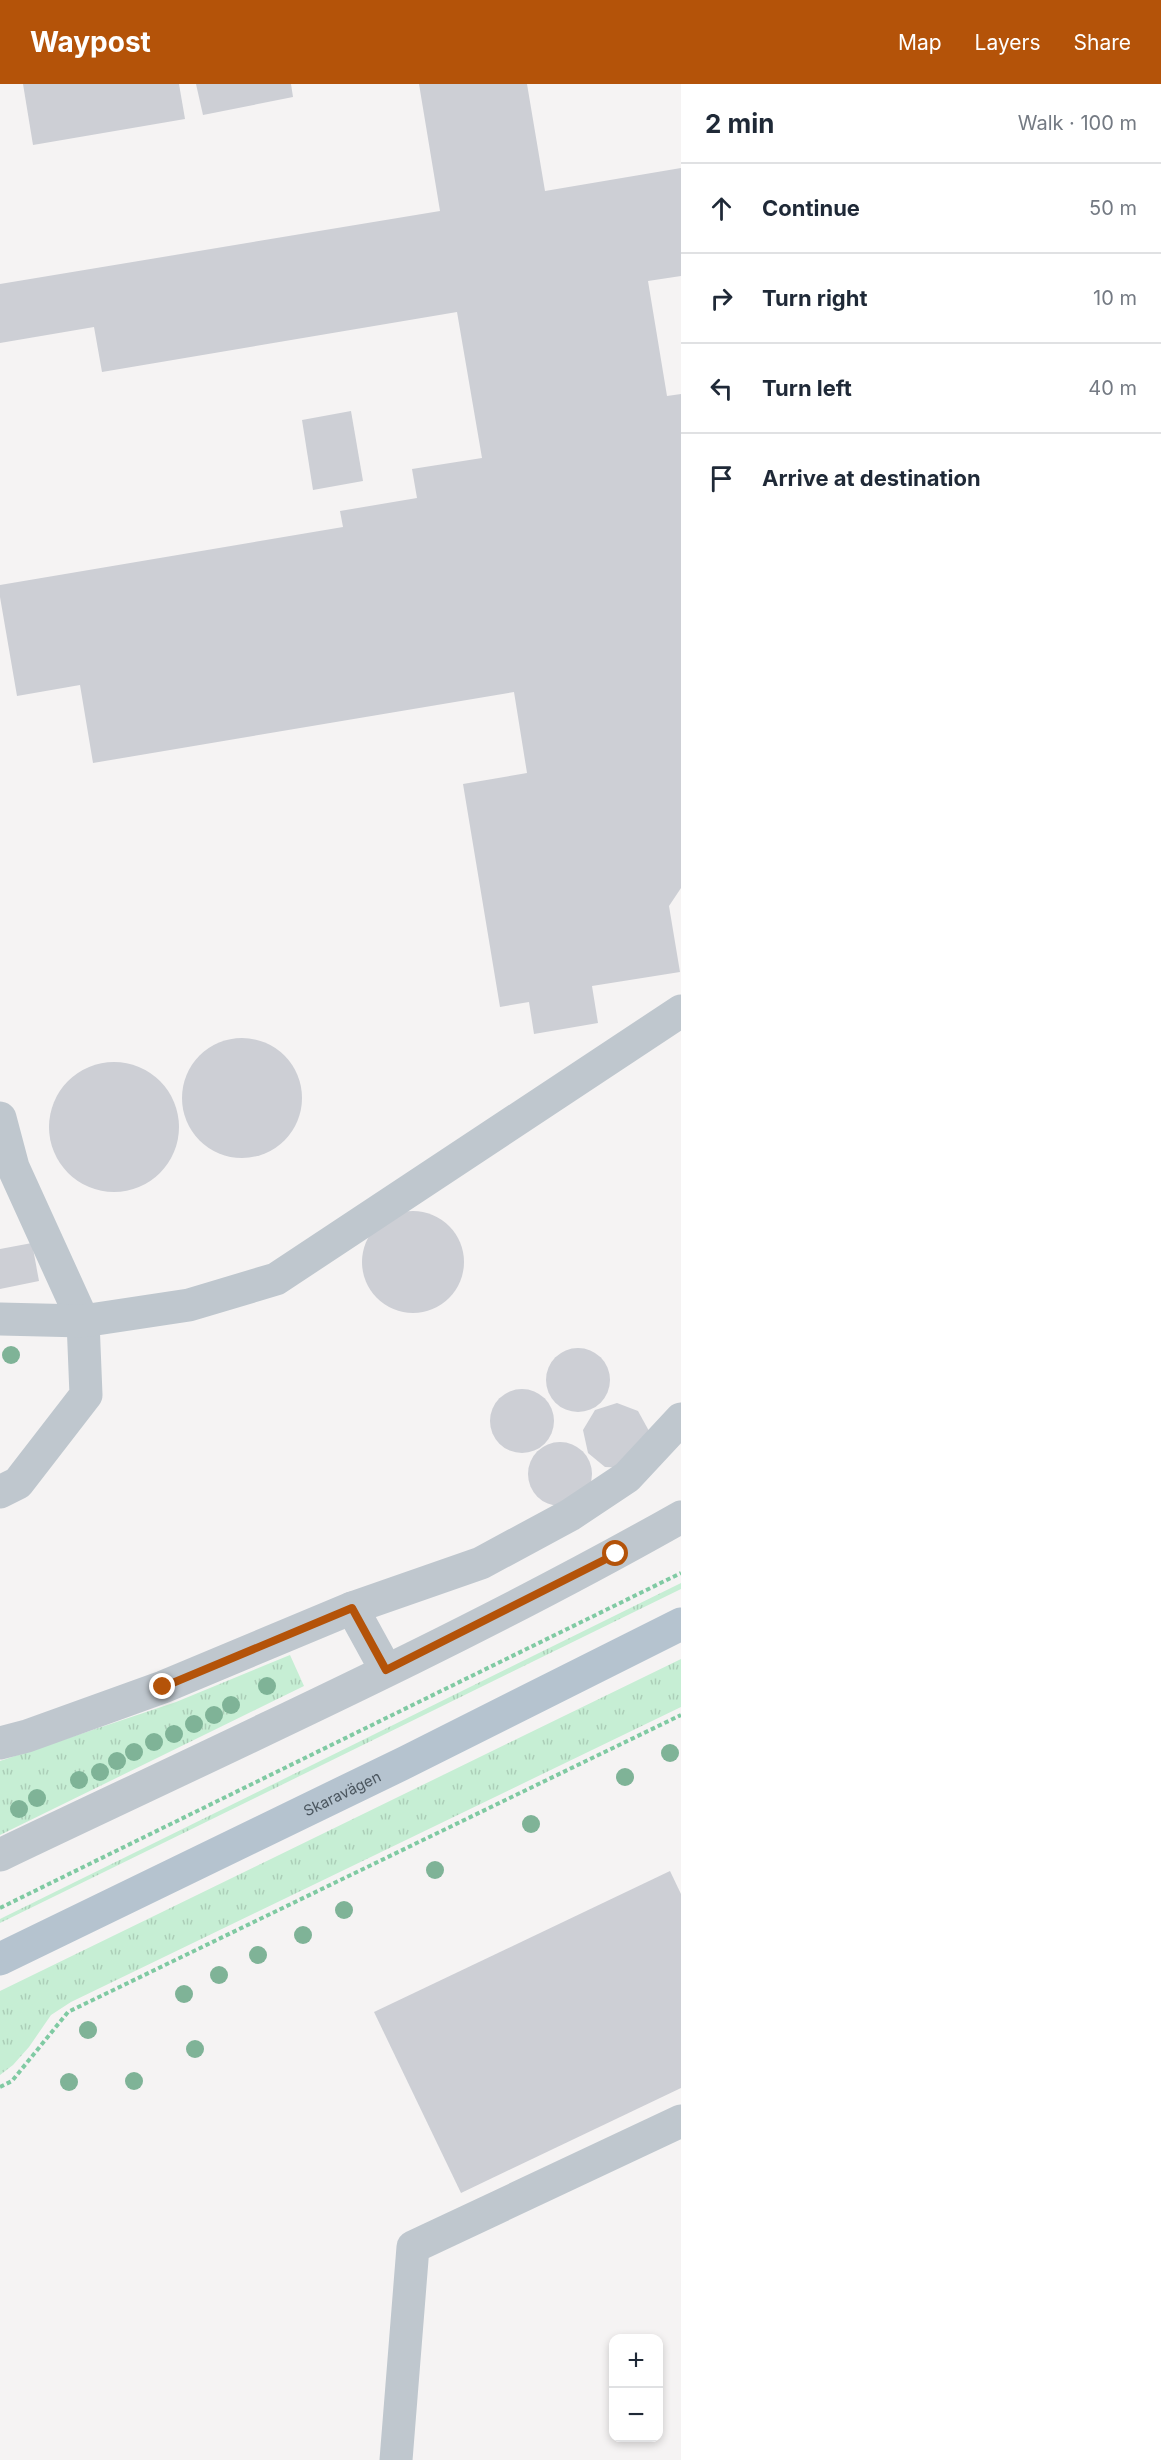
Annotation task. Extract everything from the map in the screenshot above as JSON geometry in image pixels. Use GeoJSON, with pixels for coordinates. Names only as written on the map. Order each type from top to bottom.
{"type":"FeatureCollection","features":[{"type":"Feature","properties":{"kind":"main road","name":"Skaravägen"},"geometry":{"type":"LineString","coordinates":[[0,1959],[385,1772],[681,1624]]}},
{"type":"Feature","properties":{"kind":"street"},"geometry":{"type":"LineString","coordinates":[[0,1319],[83,1321],[189,1305],[276,1279],[681,1011]]}},
{"type":"Feature","properties":{"kind":"street"},"geometry":{"type":"LineString","coordinates":[[0,1118],[13,1167],[83,1321],[86,1395],[18,1483],[0,1492]]}},
{"type":"Feature","properties":{"kind":"street"},"geometry":{"type":"LineString","coordinates":[[0,1743],[27,1736],[163,1687],[352,1608],[481,1563],[570,1515],[627,1477],[681,1419]]}},
{"type":"Feature","properties":{"kind":"street"},"geometry":{"type":"LineString","coordinates":[[0,1855],[386,1670],[616,1554],[681,1517]]}},
{"type":"Feature","properties":{"kind":"street"},"geometry":{"type":"LineString","coordinates":[[352,1608],[386,1670]]}},
{"type":"Feature","properties":{"kind":"street"},"geometry":{"type":"LineString","coordinates":[[396,2460],[413,2247],[681,2121]]}},
{"type":"Feature","properties":{"kind":"path"},"geometry":{"type":"LineString","coordinates":[[0,1908],[681,1573]]}},
{"type":"Feature","properties":{"kind":"path"},"geometry":{"type":"LineString","coordinates":[[0,2087],[12,2081],[68,2012],[681,1715]]}},
{"type":"Feature","properties":{"kind":"green space"},"geometry":{"type":"Polygon","coordinates":[[[681,1583],[681,1589],[0,1923],[0,1919],[681,1583]]]}},
{"type":"Feature","properties":{"kind":"green space"},"geometry":{"type":"Polygon","coordinates":[[[290,1655],[304,1686],[0,1835],[0,1761],[176,1702],[290,1655]]]}},
{"type":"Feature","properties":{"kind":"green space"},"geometry":{"type":"Polygon","coordinates":[[[681,1659],[681,1707],[71,2002],[51,2015],[29,2047],[13,2065],[0,2075],[0,1991],[681,1659]]]}},
{"type":"Feature","properties":{"kind":"building"},"geometry":{"type":"Polygon","coordinates":[[[23,84],[179,84],[185,119],[33,145],[23,84]]]}},
{"type":"Feature","properties":{"kind":"building"},"geometry":{"type":"Polygon","coordinates":[[[196,84],[291,84],[293,97],[203,115],[196,84]]]}},
{"type":"Feature","properties":{"kind":"building"},"geometry":{"type":"Polygon","coordinates":[[[419,84],[527,84],[545,191],[681,168],[681,276],[648,281],[667,396],[681,394],[681,888],[669,906],[680,972],[592,986],[598,1023],[534,1034],[529,1002],[500,1007],[463,784],[527,773],[514,692],[93,763],[80,685],[17,696],[0,597],[0,585],[343,527],[340,511],[417,498],[412,469],[482,458],[457,312],[102,372],[94,327],[0,343],[0,284],[440,211],[419,84]]]}},
{"type":"Feature","properties":{"kind":"building"},"geometry":{"type":"Polygon","coordinates":[[[351,411],[363,481],[313,490],[302,420],[351,411]]]}},
{"type":"Feature","properties":{"kind":"building"},"geometry":{"type":"Polygon","coordinates":[[[242,1038],[265,1042],[284,1056],[298,1075],[302,1098],[298,1121],[284,1140],[265,1154],[242,1158],[219,1154],[200,1140],[186,1121],[182,1098],[186,1075],[200,1056],[219,1042],[242,1038]]]}},
{"type":"Feature","properties":{"kind":"building"},"geometry":{"type":"Polygon","coordinates":[[[114,1062],[139,1067],[160,1081],[174,1102],[179,1127],[174,1152],[160,1173],[139,1187],[114,1192],[89,1187],[68,1173],[54,1152],[49,1127],[54,1102],[68,1081],[89,1067],[114,1062]]]}},
{"type":"Feature","properties":{"kind":"building"},"geometry":{"type":"Polygon","coordinates":[[[413,1211],[433,1215],[449,1226],[460,1242],[464,1262],[460,1282],[449,1298],[433,1309],[413,1313],[393,1309],[377,1298],[366,1282],[362,1262],[366,1242],[377,1226],[393,1215],[413,1211]]]}},
{"type":"Feature","properties":{"kind":"building"},"geometry":{"type":"Polygon","coordinates":[[[32,1243],[39,1281],[0,1289],[0,1249],[32,1243]]]}},
{"type":"Feature","properties":{"kind":"building"},"geometry":{"type":"Polygon","coordinates":[[[578,1348],[590,1350],[601,1357],[608,1368],[610,1380],[608,1392],[601,1403],[590,1410],[578,1412],[566,1410],[555,1403],[548,1392],[546,1380],[548,1368],[555,1357],[566,1350],[578,1348]]]}},
{"type":"Feature","properties":{"kind":"building"},"geometry":{"type":"Polygon","coordinates":[[[522,1389],[534,1391],[545,1398],[552,1409],[554,1421],[552,1433],[545,1444],[534,1451],[522,1453],[510,1451],[499,1444],[492,1433],[490,1421],[492,1409],[499,1398],[510,1391],[522,1389]]]}},
{"type":"Feature","properties":{"kind":"building"},"geometry":{"type":"Polygon","coordinates":[[[617,1403],[638,1411],[649,1431],[628,1468],[605,1467],[588,1453],[583,1430],[595,1410],[617,1403]]]}},
{"type":"Feature","properties":{"kind":"building"},"geometry":{"type":"Polygon","coordinates":[[[554,1442],[566,1442],[583,1451],[590,1462],[592,1474],[590,1486],[583,1497],[566,1506],[554,1506],[542,1501],[533,1492],[528,1480],[528,1468],[533,1456],[542,1447],[554,1442]]]}},
{"type":"Feature","properties":{"kind":"building"},"geometry":{"type":"Polygon","coordinates":[[[670,1871],[681,1894],[681,2088],[461,2193],[374,2012],[670,1871]]]}},
{"type":"Feature","properties":{"kind":"route"},"geometry":{"type":"LineString","coordinates":[[163,1687],[352,1608],[386,1670],[616,1554]]}}]}
